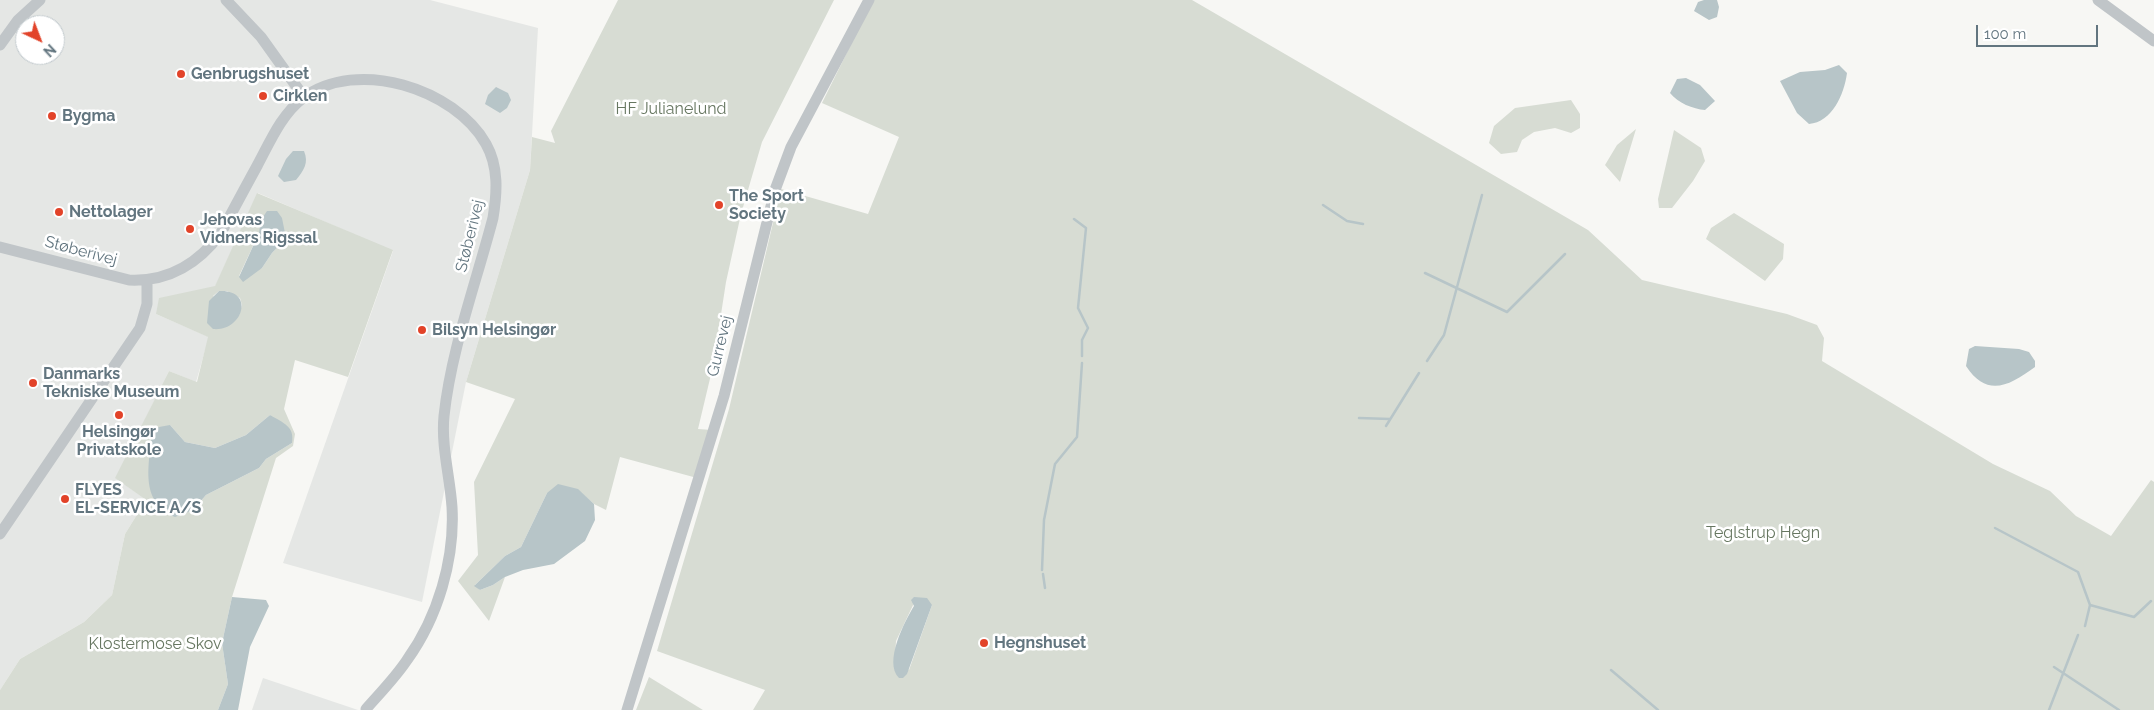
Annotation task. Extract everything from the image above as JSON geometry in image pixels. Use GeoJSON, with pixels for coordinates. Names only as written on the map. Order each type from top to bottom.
{"type":"FeatureCollection","features":[{"type":"Feature","properties":{"kind":"street"},"geometry":{"type":"LineString","coordinates":[[0,45],[18,20],[40,0]]}},
{"type":"Feature","properties":{"kind":"street"},"geometry":{"type":"LineString","coordinates":[[226,0],[261,37],[304,97]]}},
{"type":"Feature","properties":{"kind":"street","name":"Gurrevej"},"geometry":{"type":"LineString","coordinates":[[627,710],[724,396],[774,190],[791,147],[869,0]]}},
{"type":"Feature","properties":{"kind":"street"},"geometry":{"type":"LineString","coordinates":[[2098,0],[2154,41]]}},
{"type":"Feature","properties":{"kind":"street","name":"Støberivej"},"geometry":{"type":"LineString","coordinates":[[0,247],[129,280],[147,281],[182,270],[197,260],[221,233],[277,128],[289,111],[304,97],[329,84],[356,79],[385,80],[433,97],[455,108],[473,125],[487,146],[495,169],[497,194],[493,218],[448,383],[444,419],[445,451],[452,506],[452,534],[447,566],[438,600],[424,633],[408,660],[366,709]]}},
{"type":"Feature","properties":{"kind":"street"},"geometry":{"type":"LineString","coordinates":[[0,534],[140,328],[147,304],[147,281]]}},
{"type":"Feature","properties":{"kind":"shaded area"},"geometry":{"type":"Polygon","coordinates":[[[0,0],[430,0],[538,28],[530,170],[466,382],[422,602],[283,563],[393,251],[258,193],[215,287],[156,314],[209,337],[196,382],[169,371],[116,478],[146,500],[125,534],[112,595],[84,622],[20,659],[0,690],[0,0]]]}},
{"type":"Feature","properties":{"kind":"shaded area"},"geometry":{"type":"Polygon","coordinates":[[[1717,0],[1719,7],[1717,17],[1709,20],[1694,11],[1698,2],[1717,0]]]}},
{"type":"Feature","properties":{"kind":"shaded area"},"geometry":{"type":"Polygon","coordinates":[[[1839,65],[1847,73],[1843,90],[1836,106],[1824,118],[1809,124],[1797,113],[1780,81],[1800,72],[1825,70],[1839,65]]]}},
{"type":"Feature","properties":{"kind":"shaded area"},"geometry":{"type":"Polygon","coordinates":[[[1686,78],[1700,85],[1715,101],[1705,110],[1686,105],[1670,93],[1677,79],[1686,78]]]}},
{"type":"Feature","properties":{"kind":"shaded area"},"geometry":{"type":"Polygon","coordinates":[[[496,87],[508,93],[511,100],[507,108],[500,113],[485,104],[488,95],[496,87]]]}},
{"type":"Feature","properties":{"kind":"shaded area"},"geometry":{"type":"Polygon","coordinates":[[[293,151],[304,151],[305,166],[296,180],[284,182],[278,176],[286,159],[293,151]]]}},
{"type":"Feature","properties":{"kind":"shaded area"},"geometry":{"type":"Polygon","coordinates":[[[267,211],[277,211],[282,218],[286,238],[272,253],[262,268],[243,282],[239,277],[259,233],[261,220],[267,211]]]}},
{"type":"Feature","properties":{"kind":"shaded area"},"geometry":{"type":"Polygon","coordinates":[[[219,291],[231,292],[238,297],[241,303],[241,310],[238,318],[232,324],[223,328],[213,329],[207,323],[209,301],[219,291]]]}},
{"type":"Feature","properties":{"kind":"shaded area"},"geometry":{"type":"Polygon","coordinates":[[[1975,346],[2019,349],[2029,352],[2035,361],[2035,367],[2007,383],[1999,386],[1990,385],[1974,376],[1966,366],[1969,349],[1975,346]]]}},
{"type":"Feature","properties":{"kind":"shaded area"},"geometry":{"type":"Polygon","coordinates":[[[270,415],[290,429],[292,443],[266,459],[259,468],[206,495],[193,510],[175,517],[156,502],[151,492],[148,470],[152,433],[159,427],[170,425],[185,442],[215,448],[246,435],[270,415]]]}},
{"type":"Feature","properties":{"kind":"shaded area"},"geometry":{"type":"Polygon","coordinates":[[[558,484],[578,489],[594,504],[595,520],[585,541],[554,564],[523,570],[480,590],[474,586],[505,556],[521,547],[547,493],[558,484]]]}},
{"type":"Feature","properties":{"kind":"shaded area"},"geometry":{"type":"Polygon","coordinates":[[[232,597],[266,600],[269,606],[250,647],[238,710],[218,710],[228,684],[222,643],[232,597]]]}},
{"type":"Feature","properties":{"kind":"shaded area"},"geometry":{"type":"Polygon","coordinates":[[[914,597],[927,598],[932,605],[907,674],[903,678],[899,678],[893,662],[894,652],[901,631],[914,606],[911,600],[914,597]]]}},
{"type":"Feature","properties":{"kind":"shaded area"},"geometry":{"type":"Polygon","coordinates":[[[263,678],[358,710],[252,710],[263,678]]]}},
{"type":"Feature","properties":{"kind":"green space","name":"HF Julianelund"},"geometry":{"type":"Polygon","coordinates":[[[618,0],[834,0],[762,142],[741,214],[726,282],[713,366],[698,429],[712,430],[697,478],[620,457],[606,510],[594,504],[577,489],[547,493],[521,547],[505,556],[475,585],[480,590],[493,585],[505,577],[489,621],[458,581],[478,555],[474,482],[515,399],[466,382],[530,170],[532,137],[555,143],[551,131],[618,0]]]}},
{"type":"Feature","properties":{"kind":"green space","name":"Teglstrup Hegn"},"geometry":{"type":"Polygon","coordinates":[[[873,0],[1192,0],[1588,230],[1642,280],[1787,314],[1817,325],[1824,338],[1822,361],[1993,464],[2050,491],[2076,516],[2111,536],[2151,480],[2154,482],[2154,710],[753,710],[765,690],[657,651],[729,409],[781,189],[868,214],[899,137],[822,103],[873,0]],[[914,603],[896,641],[895,659],[909,670],[932,605],[914,603]]]}},
{"type":"Feature","properties":{"kind":"green space"},"geometry":{"type":"Polygon","coordinates":[[[1571,100],[1580,114],[1580,128],[1571,133],[1555,128],[1534,132],[1522,140],[1517,152],[1501,154],[1489,143],[1494,126],[1515,108],[1571,100]]]}},
{"type":"Feature","properties":{"kind":"green space"},"geometry":{"type":"Polygon","coordinates":[[[1636,129],[1620,182],[1605,165],[1617,145],[1636,129]]]}},
{"type":"Feature","properties":{"kind":"green space"},"geometry":{"type":"Polygon","coordinates":[[[1674,130],[1701,148],[1705,161],[1693,181],[1672,208],[1659,208],[1658,199],[1674,130]]]}},
{"type":"Feature","properties":{"kind":"green space","name":"Klostermose Skov"},"geometry":{"type":"Polygon","coordinates":[[[257,193],[393,250],[348,377],[295,360],[284,409],[295,434],[293,446],[276,458],[232,597],[222,643],[228,684],[218,710],[0,710],[0,690],[20,659],[84,622],[112,595],[125,534],[146,500],[115,478],[169,371],[197,382],[208,337],[156,314],[159,298],[215,286],[257,193]],[[259,233],[239,276],[262,268],[285,238],[259,233]],[[219,291],[213,296],[239,315],[242,305],[240,298],[227,291],[219,291]],[[270,415],[246,435],[215,448],[185,442],[170,425],[193,510],[206,495],[259,468],[266,459],[292,443],[270,415]]]}},
{"type":"Feature","properties":{"kind":"green space"},"geometry":{"type":"Polygon","coordinates":[[[1734,213],[1784,244],[1783,259],[1765,281],[1706,239],[1711,228],[1734,213]]]}},
{"type":"Feature","properties":{"kind":"green space"},"geometry":{"type":"Polygon","coordinates":[[[649,677],[703,710],[636,710],[649,677]]]}},
{"type":"Feature","properties":{"kind":"waterway"},"geometry":{"type":"LineString","coordinates":[[1427,361],[1444,335],[1482,195]]}},
{"type":"Feature","properties":{"kind":"waterway"},"geometry":{"type":"LineString","coordinates":[[1323,205],[1347,221],[1363,224]]}},
{"type":"Feature","properties":{"kind":"waterway"},"geometry":{"type":"LineString","coordinates":[[1074,219],[1086,228],[1078,308],[1088,328],[1082,340],[1082,356]]}},
{"type":"Feature","properties":{"kind":"waterway"},"geometry":{"type":"LineString","coordinates":[[1425,273],[1507,312],[1565,254]]}},
{"type":"Feature","properties":{"kind":"waterway"},"geometry":{"type":"LineString","coordinates":[[1042,570],[1044,520],[1055,464],[1077,437],[1082,363]]}},
{"type":"Feature","properties":{"kind":"waterway"},"geometry":{"type":"LineString","coordinates":[[1386,426],[1419,373]]}},
{"type":"Feature","properties":{"kind":"waterway"},"geometry":{"type":"LineString","coordinates":[[1359,418],[1390,419]]}},
{"type":"Feature","properties":{"kind":"waterway"},"geometry":{"type":"LineString","coordinates":[[1995,528],[2078,572],[2090,605],[2085,626]]}},
{"type":"Feature","properties":{"kind":"waterway"},"geometry":{"type":"LineString","coordinates":[[1043,574],[1045,588]]}},
{"type":"Feature","properties":{"kind":"waterway"},"geometry":{"type":"LineString","coordinates":[[2090,605],[2134,617],[2151,601]]}},
{"type":"Feature","properties":{"kind":"waterway"},"geometry":{"type":"LineString","coordinates":[[2049,710],[2078,635]]}},
{"type":"Feature","properties":{"kind":"waterway"},"geometry":{"type":"LineString","coordinates":[[2054,667],[2119,710]]}},
{"type":"Feature","properties":{"kind":"waterway"},"geometry":{"type":"LineString","coordinates":[[1611,670],[1658,710]]}},
{"type":"Feature","properties":{"kind":"place","name":"Genbrugshuset"},"geometry":{"type":"Point","coordinates":[181,74]}},
{"type":"Feature","properties":{"kind":"place","name":"Cirklen"},"geometry":{"type":"Point","coordinates":[263,96]}},
{"type":"Feature","properties":{"kind":"place","name":"Bygma"},"geometry":{"type":"Point","coordinates":[52,116]}},
{"type":"Feature","properties":{"kind":"place","name":"The Sport Society"},"geometry":{"type":"Point","coordinates":[719,205]}},
{"type":"Feature","properties":{"kind":"place","name":"Nettolager"},"geometry":{"type":"Point","coordinates":[59,212]}},
{"type":"Feature","properties":{"kind":"place","name":"Jehovas Vidners Rigssal"},"geometry":{"type":"Point","coordinates":[190,229]}},
{"type":"Feature","properties":{"kind":"place","name":"Bilsyn Helsingør"},"geometry":{"type":"Point","coordinates":[422,330]}},
{"type":"Feature","properties":{"kind":"place","name":"Danmarks Tekniske Museum"},"geometry":{"type":"Point","coordinates":[33,383]}},
{"type":"Feature","properties":{"kind":"place","name":"Helsingør Privatskole"},"geometry":{"type":"Point","coordinates":[119,415]}},
{"type":"Feature","properties":{"kind":"place","name":"FLYES EL-SERVICE A/S"},"geometry":{"type":"Point","coordinates":[65,499]}},
{"type":"Feature","properties":{"kind":"place","name":"Hegnshuset"},"geometry":{"type":"Point","coordinates":[984,643]}}]}
